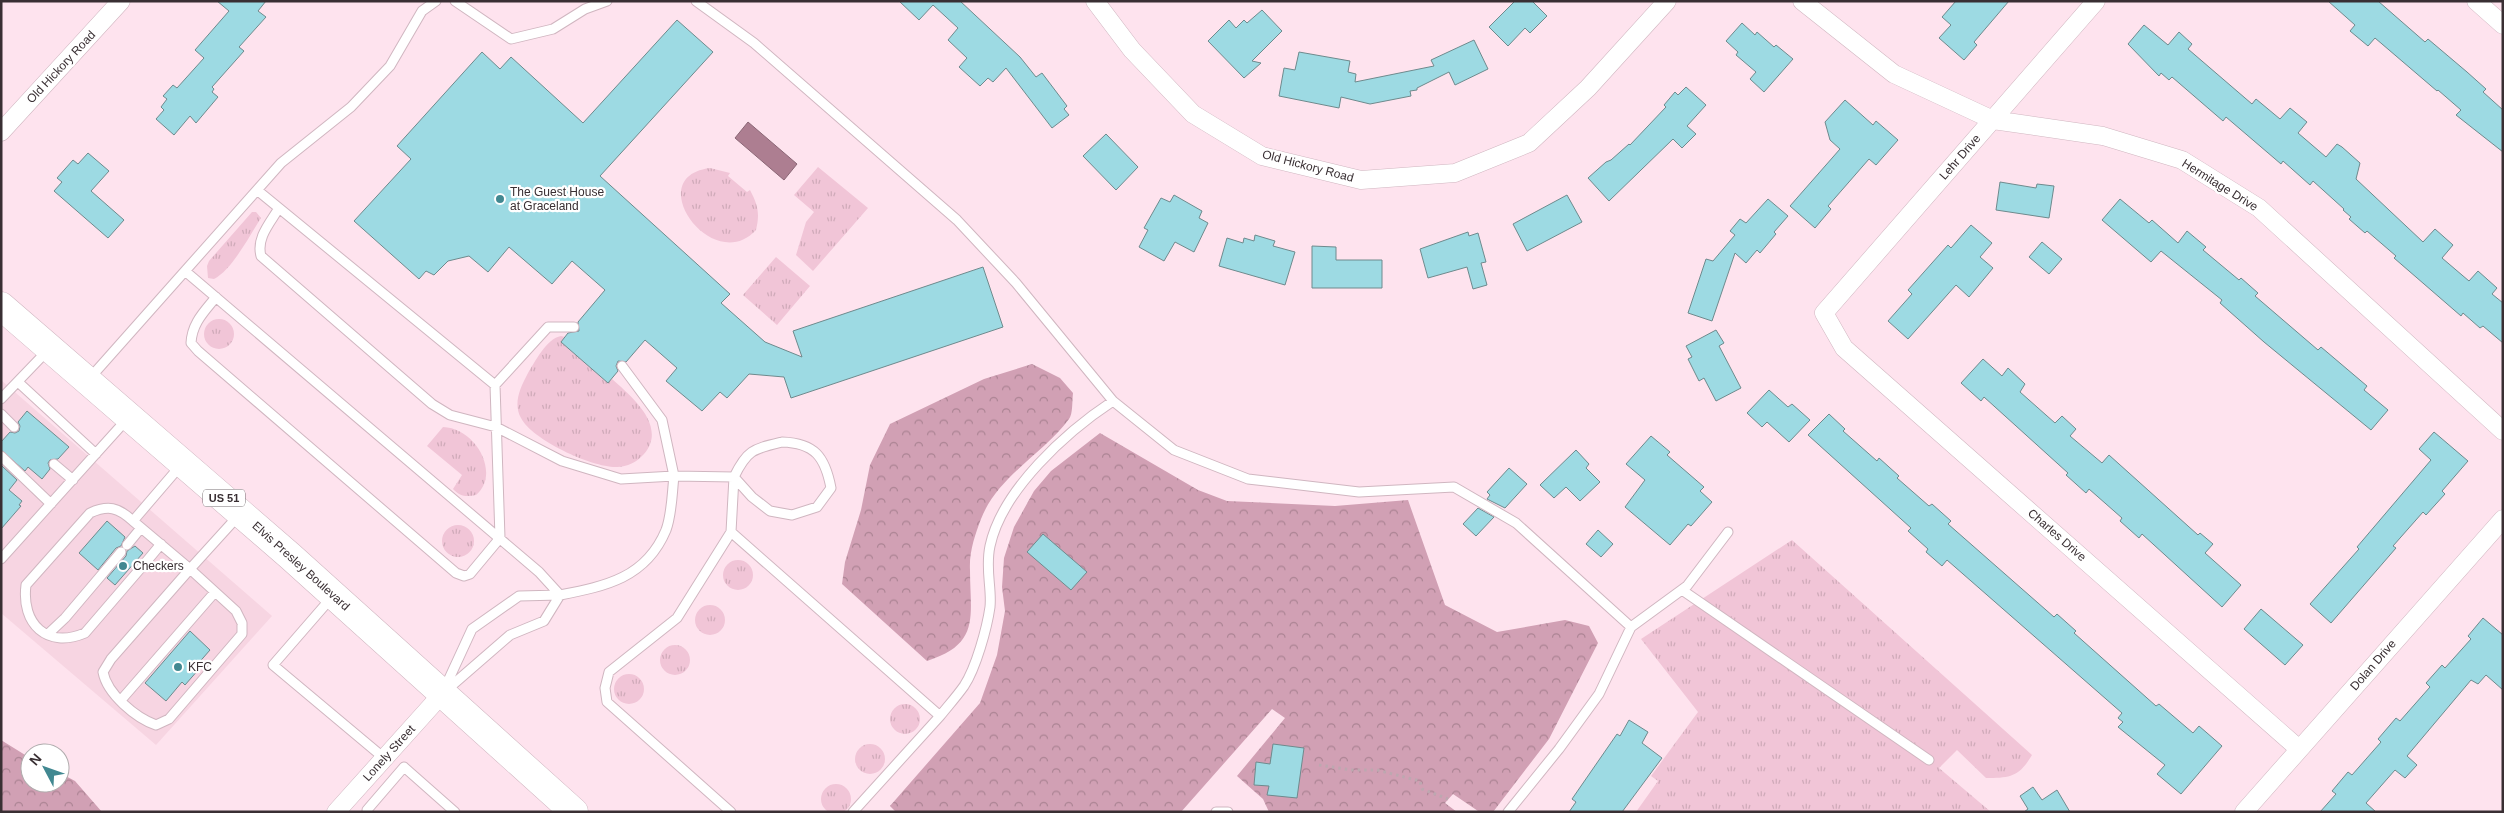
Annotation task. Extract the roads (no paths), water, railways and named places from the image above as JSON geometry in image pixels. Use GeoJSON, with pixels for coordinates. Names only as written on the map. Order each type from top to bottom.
{"type":"FeatureCollection","features":[{"type":"Feature","properties":{"kind":"main road","name":"Elvis Presley Boulevard"},"geometry":{"type":"LineString","coordinates":[[4,313],[50,347],[183,462],[334,595],[574,812]]}},
{"type":"Feature","properties":{"kind":"street","name":"Old Hickory Road"},"geometry":{"type":"LineString","coordinates":[[1,132],[121,1]]}},
{"type":"Feature","properties":{"kind":"street","name":"Old Hickory Road"},"geometry":{"type":"LineString","coordinates":[[1095,1],[1132,50],[1193,114],[1262,156],[1361,180],[1455,173],[1529,143],[1588,88],[1667,1]]}},
{"type":"Feature","properties":{"kind":"street","name":"Hermitage Drive"},"geometry":{"type":"LineString","coordinates":[[1802,1],[1894,74],[1993,120],[2103,136],[2182,160],[2258,208],[2503,431]]}},
{"type":"Feature","properties":{"kind":"street","name":"Lehr Drive"},"geometry":{"type":"LineString","coordinates":[[1824,313],[2096,1]]}},
{"type":"Feature","properties":{"kind":"street"},"geometry":{"type":"LineString","coordinates":[[2476,1],[2503,25]]}},
{"type":"Feature","properties":{"kind":"street","name":"Charles Drive"},"geometry":{"type":"LineString","coordinates":[[1824,313],[1844,348],[2299,749]]}},
{"type":"Feature","properties":{"kind":"street","name":"Dolan Drive"},"geometry":{"type":"LineString","coordinates":[[2244,812],[2503,519]]}},
{"type":"Feature","properties":{"kind":"street","name":"Lonely Street"},"geometry":{"type":"LineString","coordinates":[[336,812],[442,694]]}},
{"type":"Feature","properties":{"kind":"lane"},"geometry":{"type":"LineString","coordinates":[[88,380],[281,163],[351,107],[390,66],[422,11],[436,1]]}},
{"type":"Feature","properties":{"kind":"lane"},"geometry":{"type":"LineString","coordinates":[[455,1],[511,39],[553,29],[585,8],[607,1]]}},
{"type":"Feature","properties":{"kind":"lane"},"geometry":{"type":"LineString","coordinates":[[696,1],[754,44],[957,220],[1016,283],[1112,401],[1174,450],[1248,479],[1359,492],[1454,486],[1516,523],[1631,626]]}},
{"type":"Feature","properties":{"kind":"lane"},"geometry":{"type":"LineString","coordinates":[[257,190],[495,385]]}},
{"type":"Feature","properties":{"kind":"lane"},"geometry":{"type":"LineString","coordinates":[[279,208],[262,234],[259,249],[261,256],[432,404],[450,416],[496,427],[562,461],[621,479],[674,476],[734,477],[752,497],[770,512],[792,514],[817,507],[831,488],[827,468],[819,455],[800,443],[782,442],[761,447],[744,457],[734,477],[731,532],[677,618],[609,672],[605,688],[607,702],[731,812]]}},
{"type":"Feature","properties":{"kind":"lane"},"geometry":{"type":"LineString","coordinates":[[185,271],[540,572],[560,595]]}},
{"type":"Feature","properties":{"kind":"lane"},"geometry":{"type":"LineString","coordinates":[[216,297],[197,320],[192,332],[191,343],[198,351],[456,573],[464,576],[470,574],[500,538],[495,385],[548,327],[574,326]]}},
{"type":"Feature","properties":{"kind":"lane"},"geometry":{"type":"LineString","coordinates":[[1,399],[50,347]]}},
{"type":"Feature","properties":{"kind":"lane"},"geometry":{"type":"LineString","coordinates":[[442,694],[472,629],[519,596],[560,595],[602,587],[626,577],[650,558],[666,529],[674,476],[662,420],[622,366]]}},
{"type":"Feature","properties":{"kind":"lane"},"geometry":{"type":"LineString","coordinates":[[18,382],[96,454]]}},
{"type":"Feature","properties":{"kind":"lane"},"geometry":{"type":"LineString","coordinates":[[853,812],[940,716],[965,684],[979,649],[990,605],[987,574],[990,546],[1002,514],[1027,479],[1065,438],[1083,421],[1112,401]]}},
{"type":"Feature","properties":{"kind":"lane"},"geometry":{"type":"LineString","coordinates":[[1,414],[14,427]]}},
{"type":"Feature","properties":{"kind":"lane"},"geometry":{"type":"LineString","coordinates":[[1,559],[130,416]]}},
{"type":"Feature","properties":{"kind":"lane"},"geometry":{"type":"LineString","coordinates":[[1,456],[51,504]]}},
{"type":"Feature","properties":{"kind":"lane"},"geometry":{"type":"LineString","coordinates":[[133,520],[183,462]]}},
{"type":"Feature","properties":{"kind":"lane"},"geometry":{"type":"LineString","coordinates":[[54,464],[73,480]]}},
{"type":"Feature","properties":{"kind":"lane"},"geometry":{"type":"LineString","coordinates":[[161,544],[85,632],[74,638],[60,638],[48,634],[40,630],[30,620],[26,609],[26,585],[90,513],[101,508],[114,508],[121,510],[133,520],[141,528],[161,544],[190,569],[236,611],[242,623],[242,634],[169,719],[156,724],[145,721],[121,700],[105,683],[103,672],[111,659],[190,569],[241,513]]}},
{"type":"Feature","properties":{"kind":"lane"},"geometry":{"type":"LineString","coordinates":[[48,634],[65,618],[141,528]]}},
{"type":"Feature","properties":{"kind":"lane"},"geometry":{"type":"LineString","coordinates":[[731,532],[940,716]]}},
{"type":"Feature","properties":{"kind":"lane"},"geometry":{"type":"LineString","coordinates":[[1508,812],[1559,749],[1599,694],[1631,626],[1682,590],[1728,532]]}},
{"type":"Feature","properties":{"kind":"lane"},"geometry":{"type":"LineString","coordinates":[[1682,590],[1929,760]]}},
{"type":"Feature","properties":{"kind":"lane"},"geometry":{"type":"LineString","coordinates":[[121,700],[215,592]]}},
{"type":"Feature","properties":{"kind":"lane"},"geometry":{"type":"LineString","coordinates":[[334,595],[273,665],[384,758]]}},
{"type":"Feature","properties":{"kind":"lane"},"geometry":{"type":"LineString","coordinates":[[442,694],[510,635],[544,621],[560,595]]}},
{"type":"Feature","properties":{"kind":"lane"},"geometry":{"type":"LineString","coordinates":[[367,811],[404,768],[455,812]]}},
{"type":"Feature","properties":{"kind":"lane"},"geometry":{"type":"LineString","coordinates":[[1216,812],[1228,812]]}},
{"type":"Feature","properties":{"kind":"place","name":"The Guest House at Graceland"},"geometry":{"type":"Point","coordinates":[500,199]}},
{"type":"Feature","properties":{"kind":"place","name":"Checkers"},"geometry":{"type":"Point","coordinates":[123,566]}},
{"type":"Feature","properties":{"kind":"place","name":"KFC"},"geometry":{"type":"Point","coordinates":[178,667]}}]}
